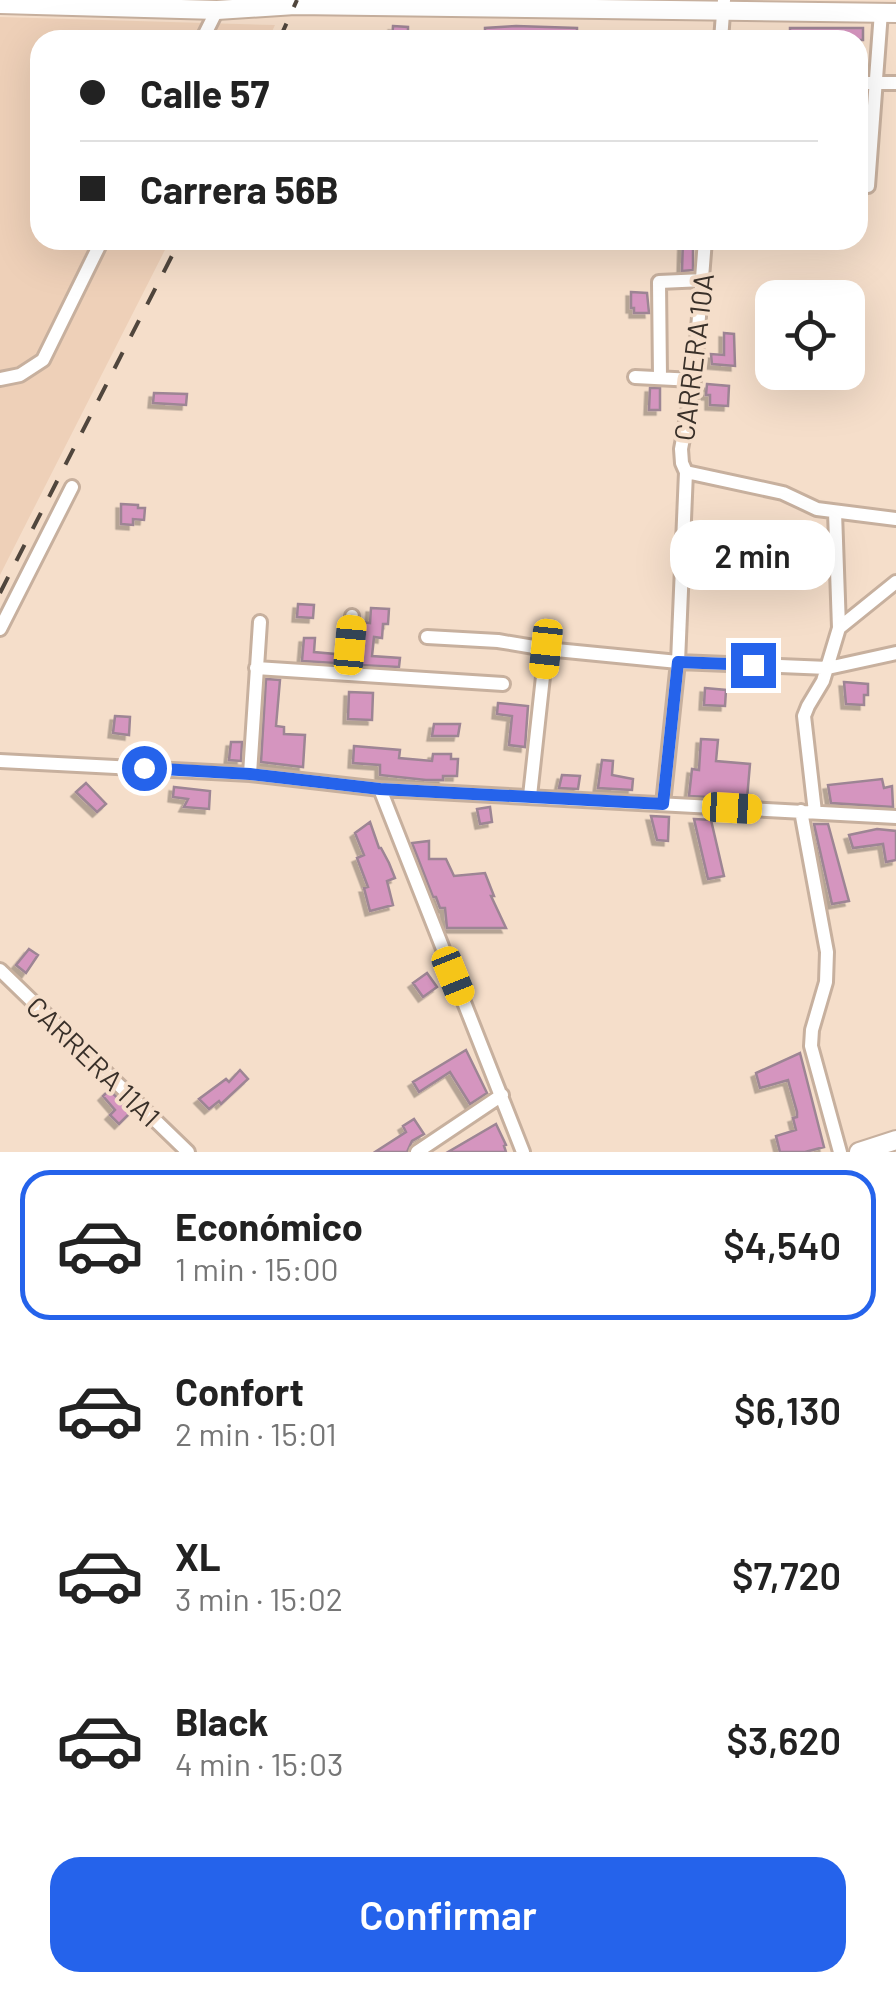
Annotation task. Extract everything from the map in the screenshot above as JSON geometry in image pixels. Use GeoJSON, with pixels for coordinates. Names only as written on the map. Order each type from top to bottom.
{"type":"FeatureCollection","features":[{"type":"Feature","properties":{"kind":"street"},"geometry":{"type":"LineString","coordinates":[[0,4],[216,10],[295,5],[723,6],[888,13],[876,83],[868,186]]}},
{"type":"Feature","properties":{"kind":"street"},"geometry":{"type":"LineString","coordinates":[[207,30],[216,10]]}},
{"type":"Feature","properties":{"kind":"street"},"geometry":{"type":"LineString","coordinates":[[868,83],[896,82]]}},
{"type":"Feature","properties":{"kind":"street"},"geometry":{"type":"LineString","coordinates":[[0,379],[20,375],[43,360],[97,250]]}},
{"type":"Feature","properties":{"kind":"street","name":"CARRERA 10A"},"geometry":{"type":"LineString","coordinates":[[663,804],[678,662],[686,472],[681,449],[694,380],[706,250]]}},
{"type":"Feature","properties":{"kind":"street"},"geometry":{"type":"LineString","coordinates":[[660,378],[659,282],[704,280]]}},
{"type":"Feature","properties":{"kind":"street"},"geometry":{"type":"LineString","coordinates":[[635,377],[694,380]]}},
{"type":"Feature","properties":{"kind":"street"},"geometry":{"type":"LineString","coordinates":[[686,472],[783,494],[817,508],[896,519]]}},
{"type":"Feature","properties":{"kind":"street"},"geometry":{"type":"LineString","coordinates":[[0,629],[72,487]]}},
{"type":"Feature","properties":{"kind":"street"},"geometry":{"type":"LineString","coordinates":[[835,512],[839,628],[828,668],[804,716],[808,812],[827,952],[826,982],[811,1046],[840,1152]]}},
{"type":"Feature","properties":{"kind":"street"},"geometry":{"type":"LineString","coordinates":[[839,628],[896,582]]}},
{"type":"Feature","properties":{"kind":"street"},"geometry":{"type":"LineString","coordinates":[[348,673],[352,616]]}},
{"type":"Feature","properties":{"kind":"street"},"geometry":{"type":"LineString","coordinates":[[250,774],[260,622]]}},
{"type":"Feature","properties":{"kind":"street"},"geometry":{"type":"LineString","coordinates":[[427,637],[498,641],[678,662],[828,668],[896,653]]}},
{"type":"Feature","properties":{"kind":"street"},"geometry":{"type":"LineString","coordinates":[[530,796],[546,649]]}},
{"type":"Feature","properties":{"kind":"street"},"geometry":{"type":"LineString","coordinates":[[256,668],[504,684]]}},
{"type":"Feature","properties":{"kind":"street"},"geometry":{"type":"LineString","coordinates":[[0,760],[250,774],[380,789],[896,818]]}},
{"type":"Feature","properties":{"kind":"street"},"geometry":{"type":"LineString","coordinates":[[380,789],[524,1152]]}},
{"type":"Feature","properties":{"kind":"street","name":"CARRERA 11A1"},"geometry":{"type":"LineString","coordinates":[[0,970],[188,1152]]}},
{"type":"Feature","properties":{"kind":"street"},"geometry":{"type":"LineString","coordinates":[[417,1152],[502,1095]]}},
{"type":"Feature","properties":{"kind":"street"},"geometry":{"type":"LineString","coordinates":[[859,1152],[896,1140]]}},
{"type":"Feature","properties":{"kind":"shaded area"},"geometry":{"type":"Polygon","coordinates":[[[0,17],[275,25],[273,30],[30,30],[30,250],[165,250],[0,575],[0,17]]]}},
{"type":"Feature","properties":{"kind":"building"},"geometry":{"type":"Polygon","coordinates":[[[516,26],[577,30],[485,30],[516,26]]]}},
{"type":"Feature","properties":{"kind":"building"},"geometry":{"type":"Polygon","coordinates":[[[790,28],[863,28],[863,30],[790,28]]]}},
{"type":"Feature","properties":{"kind":"building"},"geometry":{"type":"Polygon","coordinates":[[[683,250],[693,250],[693,270],[682,271],[683,250]]]}},
{"type":"Feature","properties":{"kind":"building"},"geometry":{"type":"Polygon","coordinates":[[[631,292],[647,293],[649,313],[634,313],[631,292]]]}},
{"type":"Feature","properties":{"kind":"building"},"geometry":{"type":"Polygon","coordinates":[[[724,333],[734,334],[735,366],[712,364],[711,354],[724,355],[724,333]]]}},
{"type":"Feature","properties":{"kind":"building"},"geometry":{"type":"Polygon","coordinates":[[[707,384],[729,386],[728,406],[710,405],[707,384]]]}},
{"type":"Feature","properties":{"kind":"building"},"geometry":{"type":"Polygon","coordinates":[[[650,388],[660,388],[660,410],[649,410],[650,388]]]}},
{"type":"Feature","properties":{"kind":"building"},"geometry":{"type":"Polygon","coordinates":[[[154,393],[187,394],[186,405],[153,403],[154,393]]]}},
{"type":"Feature","properties":{"kind":"building"},"geometry":{"type":"Polygon","coordinates":[[[121,504],[145,508],[144,520],[133,519],[133,525],[121,524],[121,504]]]}},
{"type":"Feature","properties":{"kind":"building"},"geometry":{"type":"Polygon","coordinates":[[[298,604],[314,605],[313,618],[297,617],[298,604]]]}},
{"type":"Feature","properties":{"kind":"building"},"geometry":{"type":"Polygon","coordinates":[[[371,608],[389,609],[382,638],[374,637],[372,656],[400,658],[399,667],[359,665],[362,622],[370,623],[371,608]]]}},
{"type":"Feature","properties":{"kind":"building"},"geometry":{"type":"Polygon","coordinates":[[[304,638],[315,638],[314,652],[335,654],[335,663],[302,661],[304,638]]]}},
{"type":"Feature","properties":{"kind":"building"},"geometry":{"type":"Polygon","coordinates":[[[266,679],[280,680],[276,726],[284,727],[284,734],[305,735],[303,767],[261,762],[266,679]]]}},
{"type":"Feature","properties":{"kind":"building"},"geometry":{"type":"Polygon","coordinates":[[[844,682],[868,684],[864,705],[846,704],[844,682]]]}},
{"type":"Feature","properties":{"kind":"building"},"geometry":{"type":"Polygon","coordinates":[[[705,688],[726,690],[725,706],[704,705],[705,688]]]}},
{"type":"Feature","properties":{"kind":"building"},"geometry":{"type":"Polygon","coordinates":[[[349,692],[373,693],[372,720],[348,719],[349,692]]]}},
{"type":"Feature","properties":{"kind":"building"},"geometry":{"type":"Polygon","coordinates":[[[498,703],[528,706],[525,747],[509,745],[512,716],[497,714],[498,703]]]}},
{"type":"Feature","properties":{"kind":"building"},"geometry":{"type":"Polygon","coordinates":[[[115,716],[130,717],[129,735],[113,733],[115,716]]]}},
{"type":"Feature","properties":{"kind":"building"},"geometry":{"type":"Polygon","coordinates":[[[434,724],[460,724],[458,736],[432,736],[434,724]]]}},
{"type":"Feature","properties":{"kind":"building"},"geometry":{"type":"Polygon","coordinates":[[[701,739],[718,740],[716,761],[750,764],[747,799],[689,796],[692,769],[699,770],[701,739]]]}},
{"type":"Feature","properties":{"kind":"building"},"geometry":{"type":"Polygon","coordinates":[[[231,742],[242,742],[241,761],[229,760],[231,742]]]}},
{"type":"Feature","properties":{"kind":"building"},"geometry":{"type":"Polygon","coordinates":[[[354,746],[400,750],[399,758],[432,761],[433,754],[451,754],[451,759],[458,759],[457,776],[426,780],[380,775],[380,765],[353,763],[354,746]]]}},
{"type":"Feature","properties":{"kind":"building"},"geometry":{"type":"Polygon","coordinates":[[[602,760],[613,761],[612,775],[633,779],[632,790],[598,788],[602,760]]]}},
{"type":"Feature","properties":{"kind":"building"},"geometry":{"type":"Polygon","coordinates":[[[562,775],[580,776],[578,789],[559,788],[562,775]]]}},
{"type":"Feature","properties":{"kind":"building"},"geometry":{"type":"Polygon","coordinates":[[[882,779],[884,788],[892,786],[893,807],[831,803],[828,785],[882,779]]]}},
{"type":"Feature","properties":{"kind":"building"},"geometry":{"type":"Polygon","coordinates":[[[86,783],[106,804],[97,812],[76,792],[86,783]]]}},
{"type":"Feature","properties":{"kind":"building"},"geometry":{"type":"Polygon","coordinates":[[[174,787],[210,791],[209,809],[184,807],[188,799],[173,797],[174,787]]]}},
{"type":"Feature","properties":{"kind":"building"},"geometry":{"type":"Polygon","coordinates":[[[490,807],[492,822],[480,824],[477,809],[490,807]]]}},
{"type":"Feature","properties":{"kind":"building"},"geometry":{"type":"Polygon","coordinates":[[[651,816],[669,817],[668,841],[657,840],[651,816]]]}},
{"type":"Feature","properties":{"kind":"building"},"geometry":{"type":"Polygon","coordinates":[[[694,819],[711,820],[724,876],[708,879],[694,819]]]}},
{"type":"Feature","properties":{"kind":"building"},"geometry":{"type":"Polygon","coordinates":[[[370,822],[395,878],[387,881],[393,905],[370,911],[364,888],[368,887],[357,858],[364,855],[355,833],[370,822]]]}},
{"type":"Feature","properties":{"kind":"building"},"geometry":{"type":"Polygon","coordinates":[[[814,824],[828,824],[849,901],[832,904],[814,824]]]}},
{"type":"Feature","properties":{"kind":"building"},"geometry":{"type":"Polygon","coordinates":[[[877,829],[896,831],[896,860],[886,862],[883,844],[853,848],[849,835],[877,829]]]}},
{"type":"Feature","properties":{"kind":"building"},"geometry":{"type":"Polygon","coordinates":[[[429,841],[429,859],[446,859],[454,876],[485,873],[506,928],[447,928],[445,908],[440,908],[433,897],[412,843],[429,841]]]}},
{"type":"Feature","properties":{"kind":"building"},"geometry":{"type":"Polygon","coordinates":[[[29,949],[38,955],[26,973],[16,965],[29,949]]]}},
{"type":"Feature","properties":{"kind":"building"},"geometry":{"type":"Polygon","coordinates":[[[427,973],[437,987],[423,997],[413,983],[427,973]]]}},
{"type":"Feature","properties":{"kind":"building"},"geometry":{"type":"Polygon","coordinates":[[[466,1050],[487,1093],[470,1104],[450,1072],[419,1092],[413,1082],[466,1050]]]}},
{"type":"Feature","properties":{"kind":"building"},"geometry":{"type":"Polygon","coordinates":[[[800,1053],[824,1147],[780,1152],[776,1136],[796,1130],[793,1118],[797,1112],[788,1080],[760,1088],[756,1073],[800,1053]]]}},
{"type":"Feature","properties":{"kind":"building"},"geometry":{"type":"Polygon","coordinates":[[[240,1070],[248,1079],[221,1104],[219,1101],[209,1109],[199,1099],[226,1079],[229,1082],[240,1070]]]}},
{"type":"Feature","properties":{"kind":"building"},"geometry":{"type":"Polygon","coordinates":[[[109,1090],[132,1111],[119,1124],[110,1115],[115,1110],[103,1096],[109,1090]]]}},
{"type":"Feature","properties":{"kind":"building"},"geometry":{"type":"Polygon","coordinates":[[[414,1119],[424,1134],[412,1141],[407,1152],[375,1152],[406,1132],[403,1126],[414,1119]]]}},
{"type":"Feature","properties":{"kind":"building"},"geometry":{"type":"Polygon","coordinates":[[[496,1124],[506,1152],[448,1152],[496,1124]]]}},
{"type":"Feature","properties":{"kind":"railway"},"geometry":{"type":"LineString","coordinates":[[284,30],[297,0]]}},
{"type":"Feature","properties":{"kind":"railway"},"geometry":{"type":"LineString","coordinates":[[0,593],[175,250]]}},
{"type":"Feature","properties":{"kind":"route"},"geometry":{"type":"LineString","coordinates":[[144,768],[250,774],[380,789],[663,804],[678,662],[753,665]]}}]}
